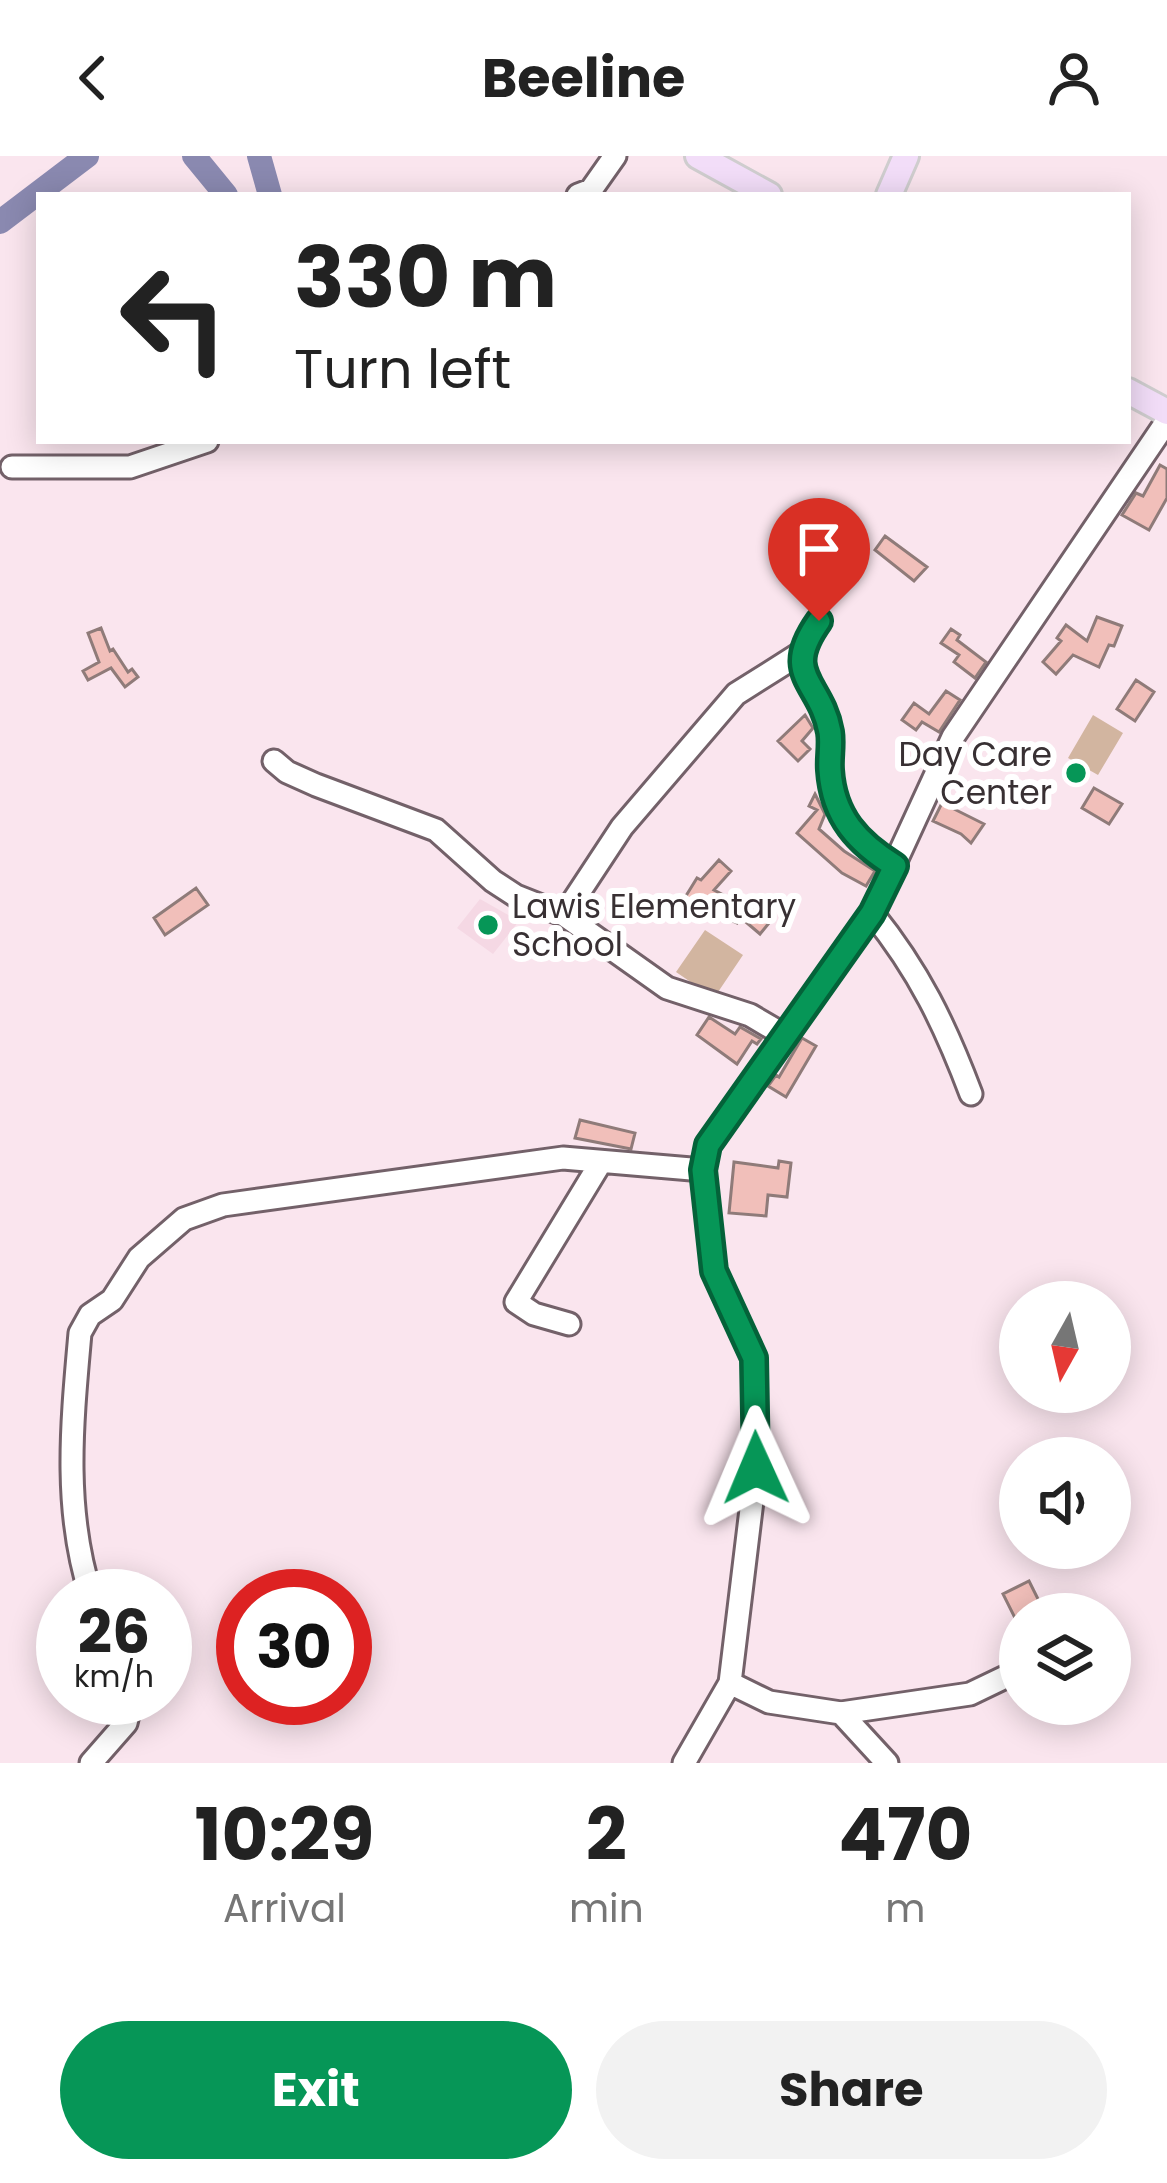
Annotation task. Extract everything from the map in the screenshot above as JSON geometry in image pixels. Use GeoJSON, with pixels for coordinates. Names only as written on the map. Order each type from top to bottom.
{"type":"FeatureCollection","features":[{"type":"Feature","properties":{"kind":"main road"},"geometry":{"type":"LineString","coordinates":[[698,156],[764,192]]}},
{"type":"Feature","properties":{"kind":"main road"},"geometry":{"type":"LineString","coordinates":[[890,192],[906,156]]}},
{"type":"Feature","properties":{"kind":"main road"},"geometry":{"type":"LineString","coordinates":[[1131,393],[1167,417]]}},
{"type":"Feature","properties":{"kind":"street"},"geometry":{"type":"LineString","coordinates":[[586,192],[615,156]]}},
{"type":"Feature","properties":{"kind":"street"},"geometry":{"type":"LineString","coordinates":[[684,1763],[730,1684],[756,1468],[754,1358],[714,1271],[703,1170],[708,1145],[872,913],[953,736],[1167,417]]}},
{"type":"Feature","properties":{"kind":"street"},"geometry":{"type":"LineString","coordinates":[[12,467],[130,467],[198,444]]}},
{"type":"Feature","properties":{"kind":"street"},"geometry":{"type":"LineString","coordinates":[[564,915],[622,827],[736,694],[800,653],[819,621]]}},
{"type":"Feature","properties":{"kind":"street"},"geometry":{"type":"LineString","coordinates":[[800,653],[830,732],[832,792],[862,845],[895,866]]}},
{"type":"Feature","properties":{"kind":"street"},"geometry":{"type":"LineString","coordinates":[[274,761],[316,784],[418,820],[493,881],[564,915],[668,988],[750,1015],[784,1035]]}},
{"type":"Feature","properties":{"kind":"street"},"geometry":{"type":"LineString","coordinates":[[872,913],[908,958],[950,1036],[971,1094]]}},
{"type":"Feature","properties":{"kind":"street"},"geometry":{"type":"LineString","coordinates":[[82,1569],[70,1483],[80,1333],[90,1315],[112,1300],[139,1258],[184,1219],[223,1205],[563,1159],[703,1170]]}},
{"type":"Feature","properties":{"kind":"street"},"geometry":{"type":"LineString","coordinates":[[569,1324],[534,1314],[516,1302],[601,1162]]}},
{"type":"Feature","properties":{"kind":"street"},"geometry":{"type":"LineString","coordinates":[[730,1684],[769,1702],[842,1713],[970,1694],[999,1680]]}},
{"type":"Feature","properties":{"kind":"street"},"geometry":{"type":"LineString","coordinates":[[842,1713],[887,1763]]}},
{"type":"Feature","properties":{"kind":"street"},"geometry":{"type":"LineString","coordinates":[[91,1763],[125,1725]]}},
{"type":"Feature","properties":{"kind":"shaded area"},"geometry":{"type":"Polygon","coordinates":[[[1093,715],[1123,733],[1098,775],[1068,758],[1093,715]]]}},
{"type":"Feature","properties":{"kind":"shaded area","name":"Lawis Elementary School"},"geometry":{"type":"Polygon","coordinates":[[[480,899],[519,921],[493,954],[457,928],[480,899]]]}},
{"type":"Feature","properties":{"kind":"shaded area"},"geometry":{"type":"Polygon","coordinates":[[[705,930],[743,955],[714,998],[676,972],[705,930]]]}},
{"type":"Feature","properties":{"kind":"building"},"geometry":{"type":"Polygon","coordinates":[[[1160,465],[1167,469],[1167,498],[1149,530],[1122,515],[1136,493],[1143,496],[1160,465]]]}},
{"type":"Feature","properties":{"kind":"building"},"geometry":{"type":"Polygon","coordinates":[[[885,536],[927,567],[914,581],[875,550],[885,536]]]}},
{"type":"Feature","properties":{"kind":"building"},"geometry":{"type":"Polygon","coordinates":[[[1097,617],[1122,626],[1099,667],[1073,655],[1056,674],[1043,662],[1061,641],[1057,638],[1066,625],[1087,641],[1097,617]]]}},
{"type":"Feature","properties":{"kind":"building"},"geometry":{"type":"Polygon","coordinates":[[[101,628],[110,651],[138,677],[125,687],[111,668],[88,680],[83,671],[99,662],[88,633],[101,628]]]}},
{"type":"Feature","properties":{"kind":"building"},"geometry":{"type":"Polygon","coordinates":[[[951,629],[960,635],[957,640],[986,662],[975,678],[954,662],[959,655],[941,643],[951,629]]]}},
{"type":"Feature","properties":{"kind":"building"},"geometry":{"type":"Polygon","coordinates":[[[1136,680],[1154,692],[1135,721],[1117,709],[1136,680]]]}},
{"type":"Feature","properties":{"kind":"building"},"geometry":{"type":"Polygon","coordinates":[[[946,691],[960,700],[939,732],[922,722],[916,730],[902,720],[914,703],[929,714],[946,691]]]}},
{"type":"Feature","properties":{"kind":"building"},"geometry":{"type":"Polygon","coordinates":[[[805,715],[813,728],[802,741],[810,749],[798,761],[778,741],[805,715]]]}},
{"type":"Feature","properties":{"kind":"building"},"geometry":{"type":"Polygon","coordinates":[[[1094,788],[1122,804],[1109,824],[1082,808],[1094,788]]]}},
{"type":"Feature","properties":{"kind":"building"},"geometry":{"type":"Polygon","coordinates":[[[815,794],[825,814],[819,829],[875,871],[866,886],[842,873],[797,833],[817,810],[809,806],[815,794]]]}},
{"type":"Feature","properties":{"kind":"building"},"geometry":{"type":"Polygon","coordinates":[[[942,803],[984,824],[971,843],[933,821],[942,803]]]}},
{"type":"Feature","properties":{"kind":"building"},"geometry":{"type":"Polygon","coordinates":[[[719,860],[731,871],[714,890],[760,914],[764,909],[773,918],[760,934],[740,917],[737,923],[684,899],[697,878],[701,880],[719,860]]]}},
{"type":"Feature","properties":{"kind":"building"},"geometry":{"type":"Polygon","coordinates":[[[196,888],[208,905],[165,935],[154,918],[196,888]]]}},
{"type":"Feature","properties":{"kind":"building"},"geometry":{"type":"Polygon","coordinates":[[[709,1017],[735,1034],[740,1027],[761,1039],[757,1044],[752,1041],[737,1064],[697,1035],[709,1017]]]}},
{"type":"Feature","properties":{"kind":"building"},"geometry":{"type":"Polygon","coordinates":[[[802,1038],[816,1046],[786,1097],[768,1086],[779,1077],[802,1038]]]}},
{"type":"Feature","properties":{"kind":"building"},"geometry":{"type":"Polygon","coordinates":[[[580,1120],[635,1133],[631,1149],[575,1138],[580,1120]]]}},
{"type":"Feature","properties":{"kind":"building"},"geometry":{"type":"Polygon","coordinates":[[[779,1161],[791,1163],[787,1197],[768,1195],[766,1216],[729,1213],[734,1162],[778,1168],[779,1161]]]}},
{"type":"Feature","properties":{"kind":"building"},"geometry":{"type":"Polygon","coordinates":[[[1029,1581],[1035,1593],[1005,1593],[1029,1581]]]}},
{"type":"Feature","properties":{"kind":"waterway"},"geometry":{"type":"LineString","coordinates":[[40,192],[87,156]]}},
{"type":"Feature","properties":{"kind":"waterway"},"geometry":{"type":"LineString","coordinates":[[194,156],[224,192]]}},
{"type":"Feature","properties":{"kind":"waterway"},"geometry":{"type":"LineString","coordinates":[[259,156],[269,192]]}},
{"type":"Feature","properties":{"kind":"waterway"},"geometry":{"type":"LineString","coordinates":[[0,222],[36,195]]}},
{"type":"Feature","properties":{"kind":"place","name":"Day Care Center"},"geometry":{"type":"Point","coordinates":[1076,773]}},
{"type":"Feature","properties":{"kind":"place","name":"Lawis Elementary School"},"geometry":{"type":"Point","coordinates":[488,925]}},
{"type":"Feature","properties":{"kind":"route"},"geometry":{"type":"LineString","coordinates":[[756,1468],[754,1358],[714,1271],[703,1170],[708,1145],[872,913],[895,866],[862,845],[832,792],[830,732],[800,653],[819,621]]}}]}
